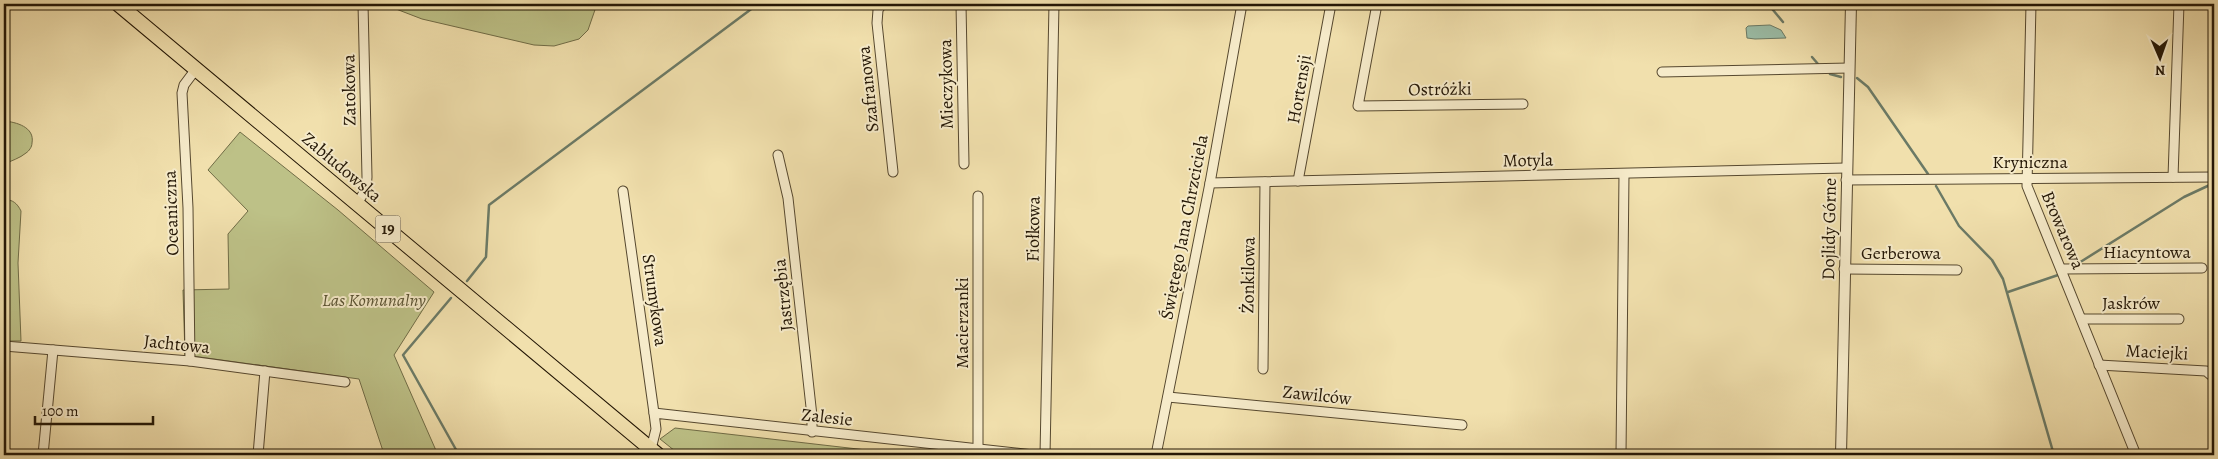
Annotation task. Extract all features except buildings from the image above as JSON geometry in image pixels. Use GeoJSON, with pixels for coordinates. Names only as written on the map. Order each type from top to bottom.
{"type":"FeatureCollection","features":[{"type":"Feature","properties":{"kind":"highway","name":"Zabłudowska"},"geometry":{"type":"LineString","coordinates":[[118,4],[654,452]]}},
{"type":"Feature","properties":{"kind":"street","name":"Zatokowa"},"geometry":{"type":"LineString","coordinates":[[357,204],[366,189],[367,177],[363,4]]}},
{"type":"Feature","properties":{"kind":"street","name":"Szafranowa"},"geometry":{"type":"LineString","coordinates":[[882,4],[878,10],[877,23],[893,172]]}},
{"type":"Feature","properties":{"kind":"street","name":"Mieczykowa"},"geometry":{"type":"LineString","coordinates":[[961,4],[964,164]]}},
{"type":"Feature","properties":{"kind":"street","name":"Fiołkowa"},"geometry":{"type":"LineString","coordinates":[[1045,455],[1054,4]]}},
{"type":"Feature","properties":{"kind":"street","name":"Świętego Jana Chrzciciela"},"geometry":{"type":"LineString","coordinates":[[1156,455],[1210,183],[1242,4]]}},
{"type":"Feature","properties":{"kind":"street","name":"Hortensji"},"geometry":{"type":"LineString","coordinates":[[1298,181],[1331,4]]}},
{"type":"Feature","properties":{"kind":"street","name":"Ostróżki"},"geometry":{"type":"LineString","coordinates":[[1376,4],[1358,106],[1523,104]]}},
{"type":"Feature","properties":{"kind":"street","name":"Dojlidy Górne"},"geometry":{"type":"LineString","coordinates":[[1841,455],[1851,4]]}},
{"type":"Feature","properties":{"kind":"street","name":"Browarowa"},"geometry":{"type":"LineString","coordinates":[[2030,4],[2027,186],[2136,455]]}},
{"type":"Feature","properties":{"kind":"street"},"geometry":{"type":"LineString","coordinates":[[2173,177],[2179,4]]}},
{"type":"Feature","properties":{"kind":"street"},"geometry":{"type":"LineString","coordinates":[[1662,72],[1849,68]]}},
{"type":"Feature","properties":{"kind":"street","name":"Oceaniczna"},"geometry":{"type":"LineString","coordinates":[[190,361],[188,208],[182,93],[184,85],[196,69]]}},
{"type":"Feature","properties":{"kind":"street","name":"Jastrzębia"},"geometry":{"type":"LineString","coordinates":[[778,155],[788,198],[812,416],[812,432]]}},
{"type":"Feature","properties":{"kind":"street","name":"Motyla"},"geometry":{"type":"LineString","coordinates":[[1210,183],[1846,168]]}},
{"type":"Feature","properties":{"kind":"street"},"geometry":{"type":"LineString","coordinates":[[1621,455],[1624,174]]}},
{"type":"Feature","properties":{"kind":"street","name":"Kryniczna"},"geometry":{"type":"LineString","coordinates":[[1846,180],[2214,177]]}},
{"type":"Feature","properties":{"kind":"street","name":"Żonkilowa"},"geometry":{"type":"LineString","coordinates":[[1263,369],[1265,182]]}},
{"type":"Feature","properties":{"kind":"street","name":"Strumykowa"},"geometry":{"type":"LineString","coordinates":[[623,191],[654,413]]}},
{"type":"Feature","properties":{"kind":"street","name":"Macierzanki"},"geometry":{"type":"LineString","coordinates":[[978,196],[978,450]]}},
{"type":"Feature","properties":{"kind":"street","name":"Hiacyntowa"},"geometry":{"type":"LineString","coordinates":[[2062,269],[2202,268]]}},
{"type":"Feature","properties":{"kind":"street","name":"Gerberowa"},"geometry":{"type":"LineString","coordinates":[[1844,269],[1957,270]]}},
{"type":"Feature","properties":{"kind":"street","name":"Jaskrów"},"geometry":{"type":"LineString","coordinates":[[2082,319],[2179,319]]}},
{"type":"Feature","properties":{"kind":"street","name":"Jachtowa"},"geometry":{"type":"LineString","coordinates":[[4,346],[190,361],[346,382]]}},
{"type":"Feature","properties":{"kind":"street"},"geometry":{"type":"LineString","coordinates":[[43,455],[53,350]]}},
{"type":"Feature","properties":{"kind":"street","name":"Maciejki"},"geometry":{"type":"LineString","coordinates":[[2099,365],[2206,371],[2212,376]]}},
{"type":"Feature","properties":{"kind":"street"},"geometry":{"type":"LineString","coordinates":[[258,455],[265,371]]}},
{"type":"Feature","properties":{"kind":"street","name":"Zawilców"},"geometry":{"type":"LineString","coordinates":[[1168,397],[1462,425]]}},
{"type":"Feature","properties":{"kind":"street"},"geometry":{"type":"LineString","coordinates":[[654,413],[656,429],[654,452]]}},
{"type":"Feature","properties":{"kind":"street","name":"Zalesie"},"geometry":{"type":"LineString","coordinates":[[654,413],[1033,455]]}},
{"type":"Feature","properties":{"kind":"green space"},"geometry":{"type":"Polygon","coordinates":[[[383,4],[597,4],[588,30],[579,39],[554,46],[534,45],[422,19],[383,4]]]}},
{"type":"Feature","properties":{"kind":"green space"},"geometry":{"type":"Polygon","coordinates":[[[1609,4],[1677,4],[1643,9],[1617,7],[1609,4]]]}},
{"type":"Feature","properties":{"kind":"green space"},"geometry":{"type":"Polygon","coordinates":[[[4,121],[24,126],[31,133],[32,138],[31,146],[24,155],[4,164],[4,121]]]}},
{"type":"Feature","properties":{"kind":"green space","name":"Las Komunalny"},"geometry":{"type":"Polygon","coordinates":[[[240,132],[338,210],[434,292],[394,355],[438,455],[373,455],[384,454],[359,379],[185,355],[183,290],[229,289],[228,234],[248,211],[208,170],[240,132]]]}},
{"type":"Feature","properties":{"kind":"green space"},"geometry":{"type":"Polygon","coordinates":[[[4,199],[14,202],[21,211],[18,263],[21,341],[4,341],[4,199]]]}},
{"type":"Feature","properties":{"kind":"green space"},"geometry":{"type":"Polygon","coordinates":[[[675,428],[910,455],[680,455],[660,439],[675,428]]]}},
{"type":"Feature","properties":{"kind":"shaded area"},"geometry":{"type":"Polygon","coordinates":[[[1770,25],[1781,30],[1786,38],[1747,38],[1746,28],[1748,26],[1770,25]]]}},
{"type":"Feature","properties":{"kind":"waterway"},"geometry":{"type":"LineString","coordinates":[[467,281],[486,257],[489,205],[758,4]]}},
{"type":"Feature","properties":{"kind":"waterway"},"geometry":{"type":"LineString","coordinates":[[1768,4],[1783,22]]}},
{"type":"Feature","properties":{"kind":"waterway"},"geometry":{"type":"LineString","coordinates":[[1812,57],[1818,64]]}},
{"type":"Feature","properties":{"kind":"waterway"},"geometry":{"type":"LineString","coordinates":[[1830,74],[1841,77]]}},
{"type":"Feature","properties":{"kind":"waterway"},"geometry":{"type":"LineString","coordinates":[[1857,78],[1868,87],[1928,174]]}},
{"type":"Feature","properties":{"kind":"waterway"},"geometry":{"type":"LineString","coordinates":[[2074,266],[2184,197],[2214,183]]}},
{"type":"Feature","properties":{"kind":"waterway"},"geometry":{"type":"LineString","coordinates":[[1936,186],[1959,226],[1992,260],[2003,279],[2054,455]]}},
{"type":"Feature","properties":{"kind":"waterway"},"geometry":{"type":"LineString","coordinates":[[2008,292],[2061,274]]}},
{"type":"Feature","properties":{"kind":"waterway"},"geometry":{"type":"LineString","coordinates":[[451,298],[403,355],[459,455]]}}]}
